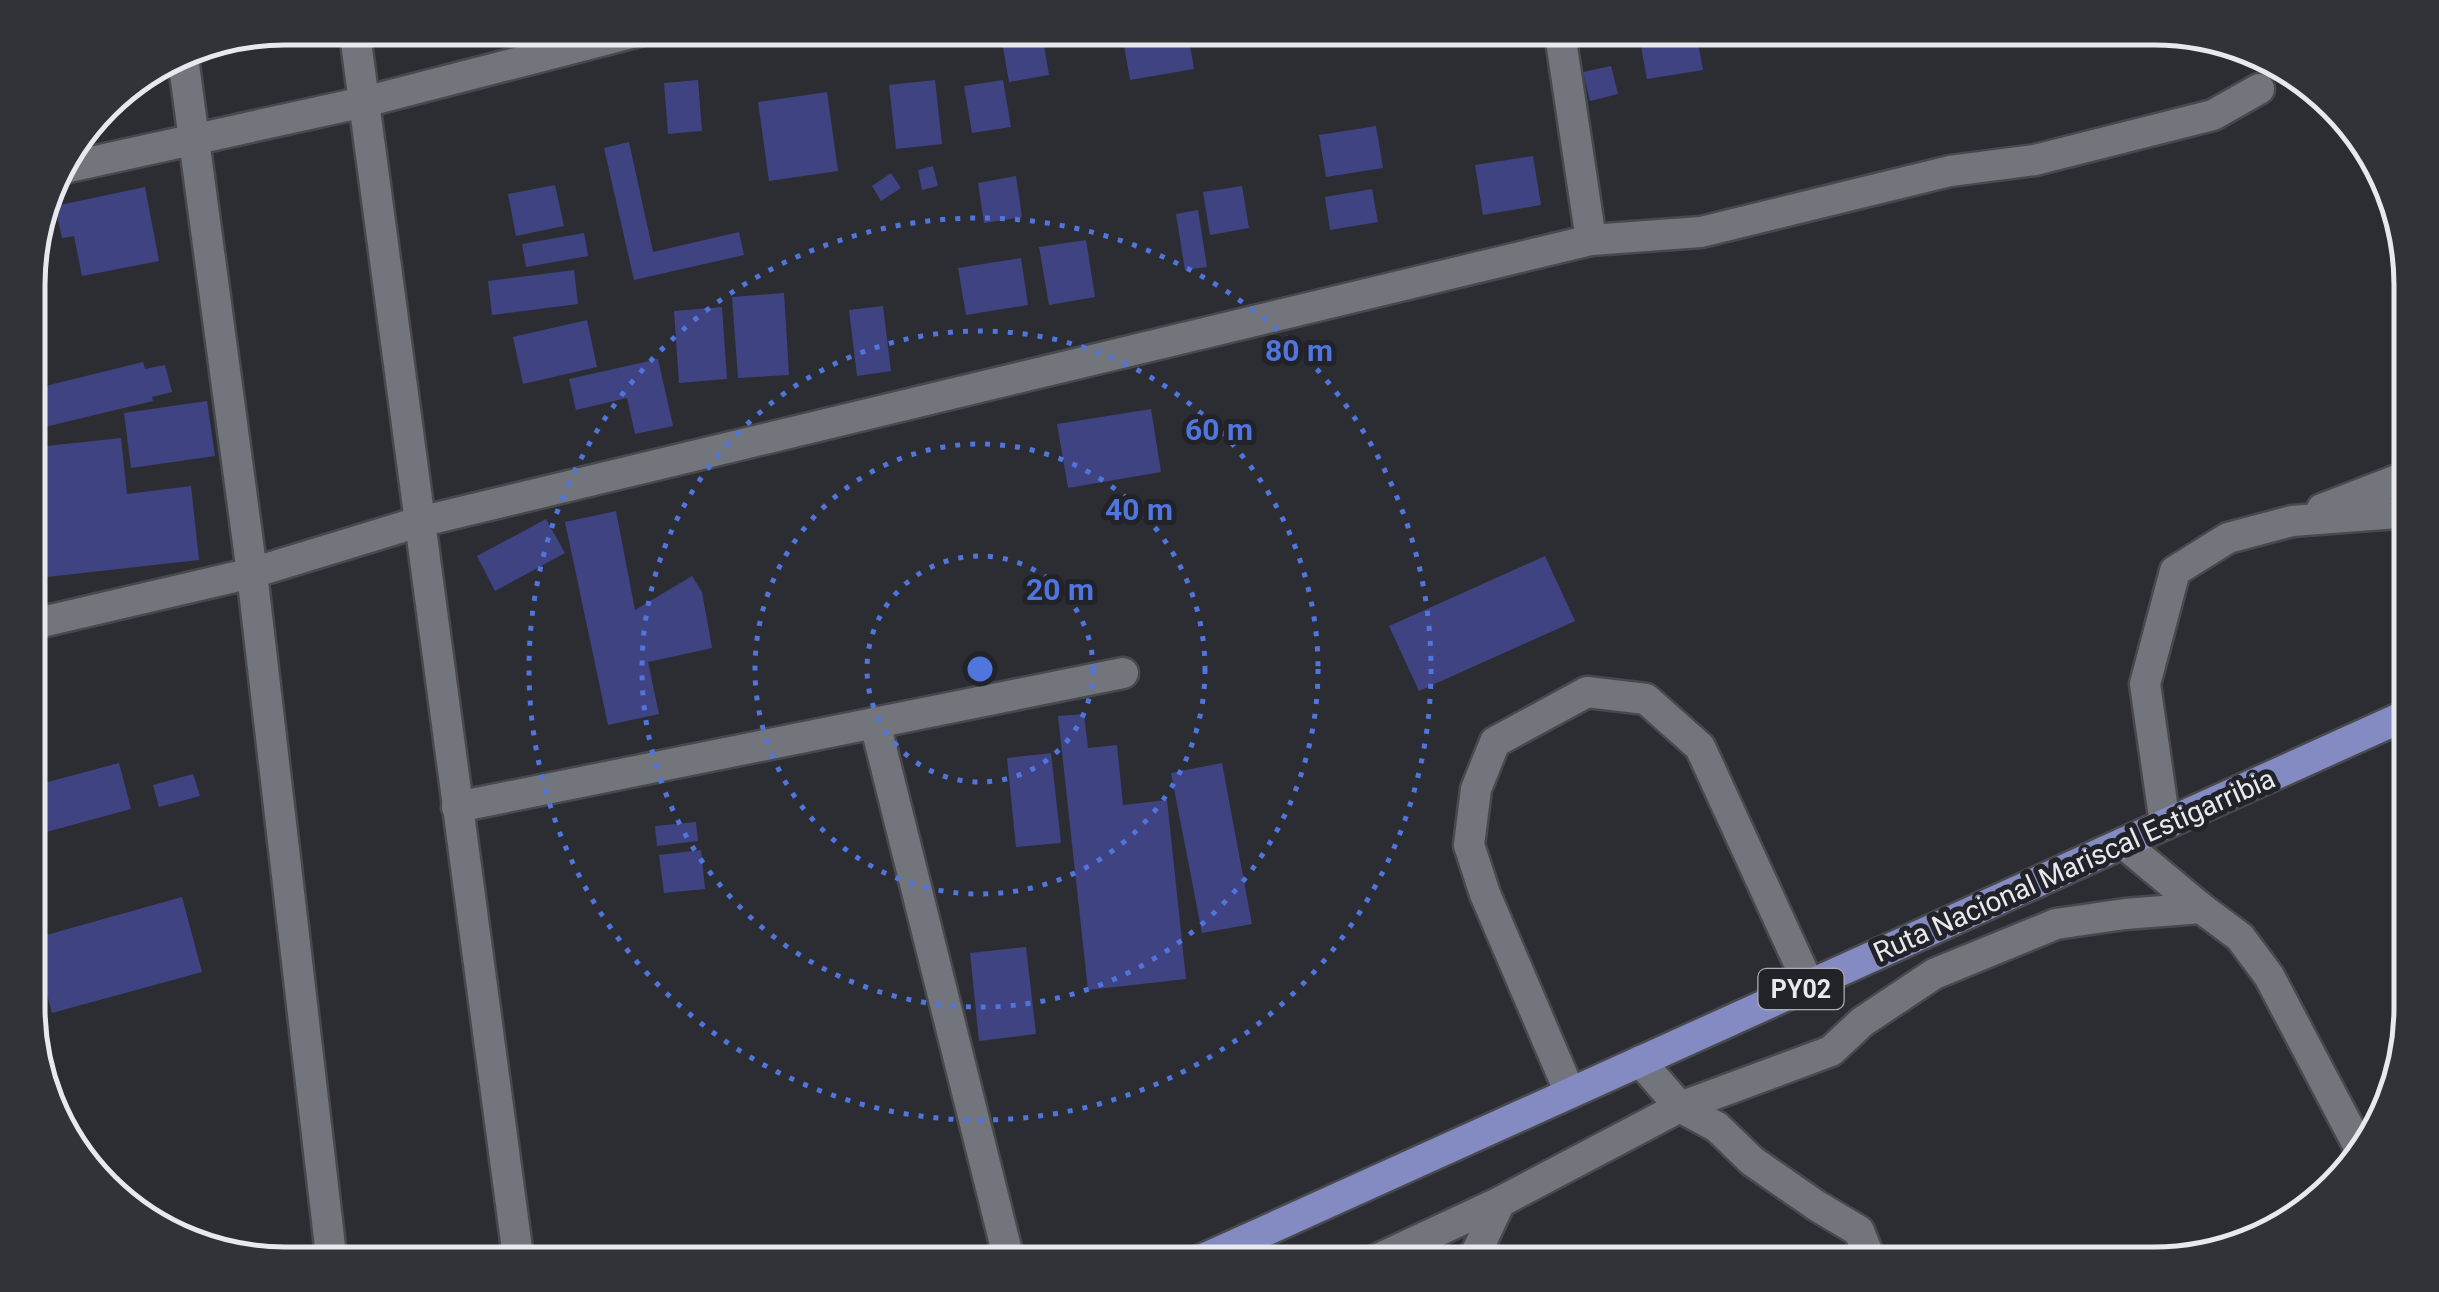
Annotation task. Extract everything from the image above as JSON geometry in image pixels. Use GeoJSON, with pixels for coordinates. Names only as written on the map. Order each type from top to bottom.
{"type":"FeatureCollection","features":[{"type":"Feature","properties":{"kind":"main road","name":"Ruta Nacional Mariscal Estigarribia"},"geometry":{"type":"LineString","coordinates":[[1236,1246],[2394,722]]}},
{"type":"Feature","properties":{"kind":"street"},"geometry":{"type":"LineString","coordinates":[[356,45],[517,1247]]}},
{"type":"Feature","properties":{"kind":"street"},"geometry":{"type":"LineString","coordinates":[[77,165],[364,102],[588,45]]}},
{"type":"Feature","properties":{"kind":"street"},"geometry":{"type":"LineString","coordinates":[[1562,45],[1591,240]]}},
{"type":"Feature","properties":{"kind":"street"},"geometry":{"type":"LineString","coordinates":[[184,68],[252,573],[330,1247]]}},
{"type":"Feature","properties":{"kind":"street"},"geometry":{"type":"LineString","coordinates":[[46,620],[252,573],[418,522],[1591,240],[1701,232],[1950,171],[2036,160],[2213,115],[2259,90]]}},
{"type":"Feature","properties":{"kind":"street"},"geometry":{"type":"LineString","coordinates":[[2165,824],[2145,684],[2174,571],[2228,538],[2292,522],[2394,481]]}},
{"type":"Feature","properties":{"kind":"street"},"geometry":{"type":"LineString","coordinates":[[2292,522],[2394,513]]}},
{"type":"Feature","properties":{"kind":"street"},"geometry":{"type":"LineString","coordinates":[[457,807],[1123,673]]}},
{"type":"Feature","properties":{"kind":"street"},"geometry":{"type":"LineString","coordinates":[[1570,1093],[1485,894],[1469,845],[1476,789],[1495,742],[1587,692],[1646,699],[1700,747],[1808,986]]}},
{"type":"Feature","properties":{"kind":"street"},"geometry":{"type":"LineString","coordinates":[[875,723],[1006,1247]]}},
{"type":"Feature","properties":{"kind":"street"},"geometry":{"type":"LineString","coordinates":[[2124,843],[2240,937],[2269,976],[2354,1138]]}},
{"type":"Feature","properties":{"kind":"street"},"geometry":{"type":"LineString","coordinates":[[1405,1246],[1500,1202],[1680,1107],[1832,1051],[1862,1022],[1934,974],[2056,924],[2201,908]]}},
{"type":"Feature","properties":{"kind":"street"},"geometry":{"type":"LineString","coordinates":[[1640,1061],[1680,1107],[1717,1127],[1752,1161],[1859,1231],[1865,1246]]}},
{"type":"Feature","properties":{"kind":"street"},"geometry":{"type":"LineString","coordinates":[[1479,1246],[1500,1202]]}},
{"type":"Feature","properties":{"kind":"building"},"geometry":{"type":"Polygon","coordinates":[[[1003,45],[1044,45],[1049,75],[1009,82],[1003,45]]]}},
{"type":"Feature","properties":{"kind":"building"},"geometry":{"type":"Polygon","coordinates":[[[1124,45],[1190,45],[1194,69],[1130,80],[1124,45]]]}},
{"type":"Feature","properties":{"kind":"building"},"geometry":{"type":"Polygon","coordinates":[[[1641,45],[1698,45],[1703,70],[1647,79],[1641,45]]]}},
{"type":"Feature","properties":{"kind":"building"},"geometry":{"type":"Polygon","coordinates":[[[1611,66],[1618,94],[1590,101],[1583,72],[1611,66]]]}},
{"type":"Feature","properties":{"kind":"building"},"geometry":{"type":"Polygon","coordinates":[[[698,80],[702,131],[668,134],[664,83],[698,80]]]}},
{"type":"Feature","properties":{"kind":"building"},"geometry":{"type":"Polygon","coordinates":[[[935,80],[942,144],[896,149],[889,85],[935,80]]]}},
{"type":"Feature","properties":{"kind":"building"},"geometry":{"type":"Polygon","coordinates":[[[1003,80],[1011,127],[972,133],[964,86],[1003,80]]]}},
{"type":"Feature","properties":{"kind":"building"},"geometry":{"type":"Polygon","coordinates":[[[827,92],[838,171],[769,181],[758,102],[827,92]]]}},
{"type":"Feature","properties":{"kind":"building"},"geometry":{"type":"Polygon","coordinates":[[[1376,126],[1383,168],[1326,177],[1319,135],[1376,126]]]}},
{"type":"Feature","properties":{"kind":"building"},"geometry":{"type":"Polygon","coordinates":[[[629,142],[653,252],[739,232],[744,255],[634,280],[604,148],[629,142]]]}},
{"type":"Feature","properties":{"kind":"building"},"geometry":{"type":"Polygon","coordinates":[[[1533,156],[1541,205],[1483,215],[1475,165],[1533,156]]]}},
{"type":"Feature","properties":{"kind":"building"},"geometry":{"type":"Polygon","coordinates":[[[933,166],[938,186],[922,190],[918,170],[933,166]]]}},
{"type":"Feature","properties":{"kind":"building"},"geometry":{"type":"Polygon","coordinates":[[[891,173],[901,188],[881,201],[872,186],[891,173]]]}},
{"type":"Feature","properties":{"kind":"building"},"geometry":{"type":"Polygon","coordinates":[[[1016,176],[1022,217],[984,223],[978,183],[1016,176]]]}},
{"type":"Feature","properties":{"kind":"building"},"geometry":{"type":"Polygon","coordinates":[[[555,185],[564,226],[516,236],[508,194],[555,185]]]}},
{"type":"Feature","properties":{"kind":"building"},"geometry":{"type":"Polygon","coordinates":[[[1242,186],[1249,228],[1210,235],[1203,192],[1242,186]]]}},
{"type":"Feature","properties":{"kind":"building"},"geometry":{"type":"Polygon","coordinates":[[[145,187],[159,261],[82,276],[74,236],[62,238],[56,213],[59,205],[145,187]]]}},
{"type":"Feature","properties":{"kind":"building"},"geometry":{"type":"Polygon","coordinates":[[[1372,189],[1378,222],[1330,230],[1325,197],[1372,189]]]}},
{"type":"Feature","properties":{"kind":"building"},"geometry":{"type":"Polygon","coordinates":[[[1198,210],[1207,267],[1185,270],[1176,214],[1198,210]]]}},
{"type":"Feature","properties":{"kind":"building"},"geometry":{"type":"Polygon","coordinates":[[[584,233],[588,256],[526,267],[522,244],[584,233]]]}},
{"type":"Feature","properties":{"kind":"building"},"geometry":{"type":"Polygon","coordinates":[[[1086,240],[1095,297],[1049,305],[1039,247],[1086,240]]]}},
{"type":"Feature","properties":{"kind":"building"},"geometry":{"type":"Polygon","coordinates":[[[1021,258],[1028,305],[966,315],[958,268],[1021,258]]]}},
{"type":"Feature","properties":{"kind":"building"},"geometry":{"type":"Polygon","coordinates":[[[574,270],[578,304],[492,315],[488,281],[574,270]]]}},
{"type":"Feature","properties":{"kind":"building"},"geometry":{"type":"Polygon","coordinates":[[[784,293],[789,375],[738,378],[732,297],[784,293]]]}},
{"type":"Feature","properties":{"kind":"building"},"geometry":{"type":"Polygon","coordinates":[[[883,306],[891,371],[857,376],[849,310],[883,306]]]}},
{"type":"Feature","properties":{"kind":"building"},"geometry":{"type":"Polygon","coordinates":[[[722,307],[727,379],[679,383],[674,311],[722,307]]]}},
{"type":"Feature","properties":{"kind":"building"},"geometry":{"type":"Polygon","coordinates":[[[587,320],[597,367],[523,384],[513,337],[587,320]]]}},
{"type":"Feature","properties":{"kind":"building"},"geometry":{"type":"Polygon","coordinates":[[[658,359],[673,426],[635,434],[627,398],[576,410],[569,379],[658,359]]]}},
{"type":"Feature","properties":{"kind":"building"},"geometry":{"type":"Polygon","coordinates":[[[143,362],[145,369],[165,365],[172,392],[152,397],[153,401],[46,427],[46,386],[143,362]]]}},
{"type":"Feature","properties":{"kind":"building"},"geometry":{"type":"Polygon","coordinates":[[[207,401],[215,456],[131,468],[124,413],[207,401]]]}},
{"type":"Feature","properties":{"kind":"building"},"geometry":{"type":"Polygon","coordinates":[[[1151,409],[1161,472],[1068,488],[1057,424],[1151,409]]]}},
{"type":"Feature","properties":{"kind":"building"},"geometry":{"type":"Polygon","coordinates":[[[121,438],[127,494],[191,486],[199,560],[46,577],[46,446],[121,438]]]}},
{"type":"Feature","properties":{"kind":"building"},"geometry":{"type":"Polygon","coordinates":[[[616,511],[635,610],[692,576],[702,592],[712,648],[648,662],[659,714],[608,725],[565,522],[616,511]]]}},
{"type":"Feature","properties":{"kind":"building"},"geometry":{"type":"Polygon","coordinates":[[[546,519],[565,553],[495,591],[477,556],[546,519]]]}},
{"type":"Feature","properties":{"kind":"building"},"geometry":{"type":"Polygon","coordinates":[[[1545,556],[1575,621],[1419,691],[1389,626],[1545,556]]]}},
{"type":"Feature","properties":{"kind":"building"},"geometry":{"type":"Polygon","coordinates":[[[1084,714],[1088,748],[1117,745],[1123,805],[1167,800],[1186,979],[1088,990],[1058,716],[1084,714]]]}},
{"type":"Feature","properties":{"kind":"building"},"geometry":{"type":"Polygon","coordinates":[[[1051,753],[1061,843],[1016,847],[1007,758],[1051,753]]]}},
{"type":"Feature","properties":{"kind":"building"},"geometry":{"type":"Polygon","coordinates":[[[119,763],[131,809],[45,832],[45,783],[119,763]]]}},
{"type":"Feature","properties":{"kind":"building"},"geometry":{"type":"Polygon","coordinates":[[[1222,763],[1252,924],[1202,933],[1171,773],[1222,763]]]}},
{"type":"Feature","properties":{"kind":"building"},"geometry":{"type":"Polygon","coordinates":[[[193,774],[200,796],[159,807],[153,785],[193,774]]]}},
{"type":"Feature","properties":{"kind":"building"},"geometry":{"type":"Polygon","coordinates":[[[696,822],[698,841],[657,846],[655,826],[696,822]]]}},
{"type":"Feature","properties":{"kind":"building"},"geometry":{"type":"Polygon","coordinates":[[[701,850],[705,889],[664,893],[659,855],[701,850]]]}},
{"type":"Feature","properties":{"kind":"building"},"geometry":{"type":"Polygon","coordinates":[[[182,897],[202,972],[52,1013],[45,987],[45,935],[182,897]]]}},
{"type":"Feature","properties":{"kind":"building"},"geometry":{"type":"Polygon","coordinates":[[[1026,947],[1036,1034],[979,1041],[970,953],[1026,947]]]}}]}
